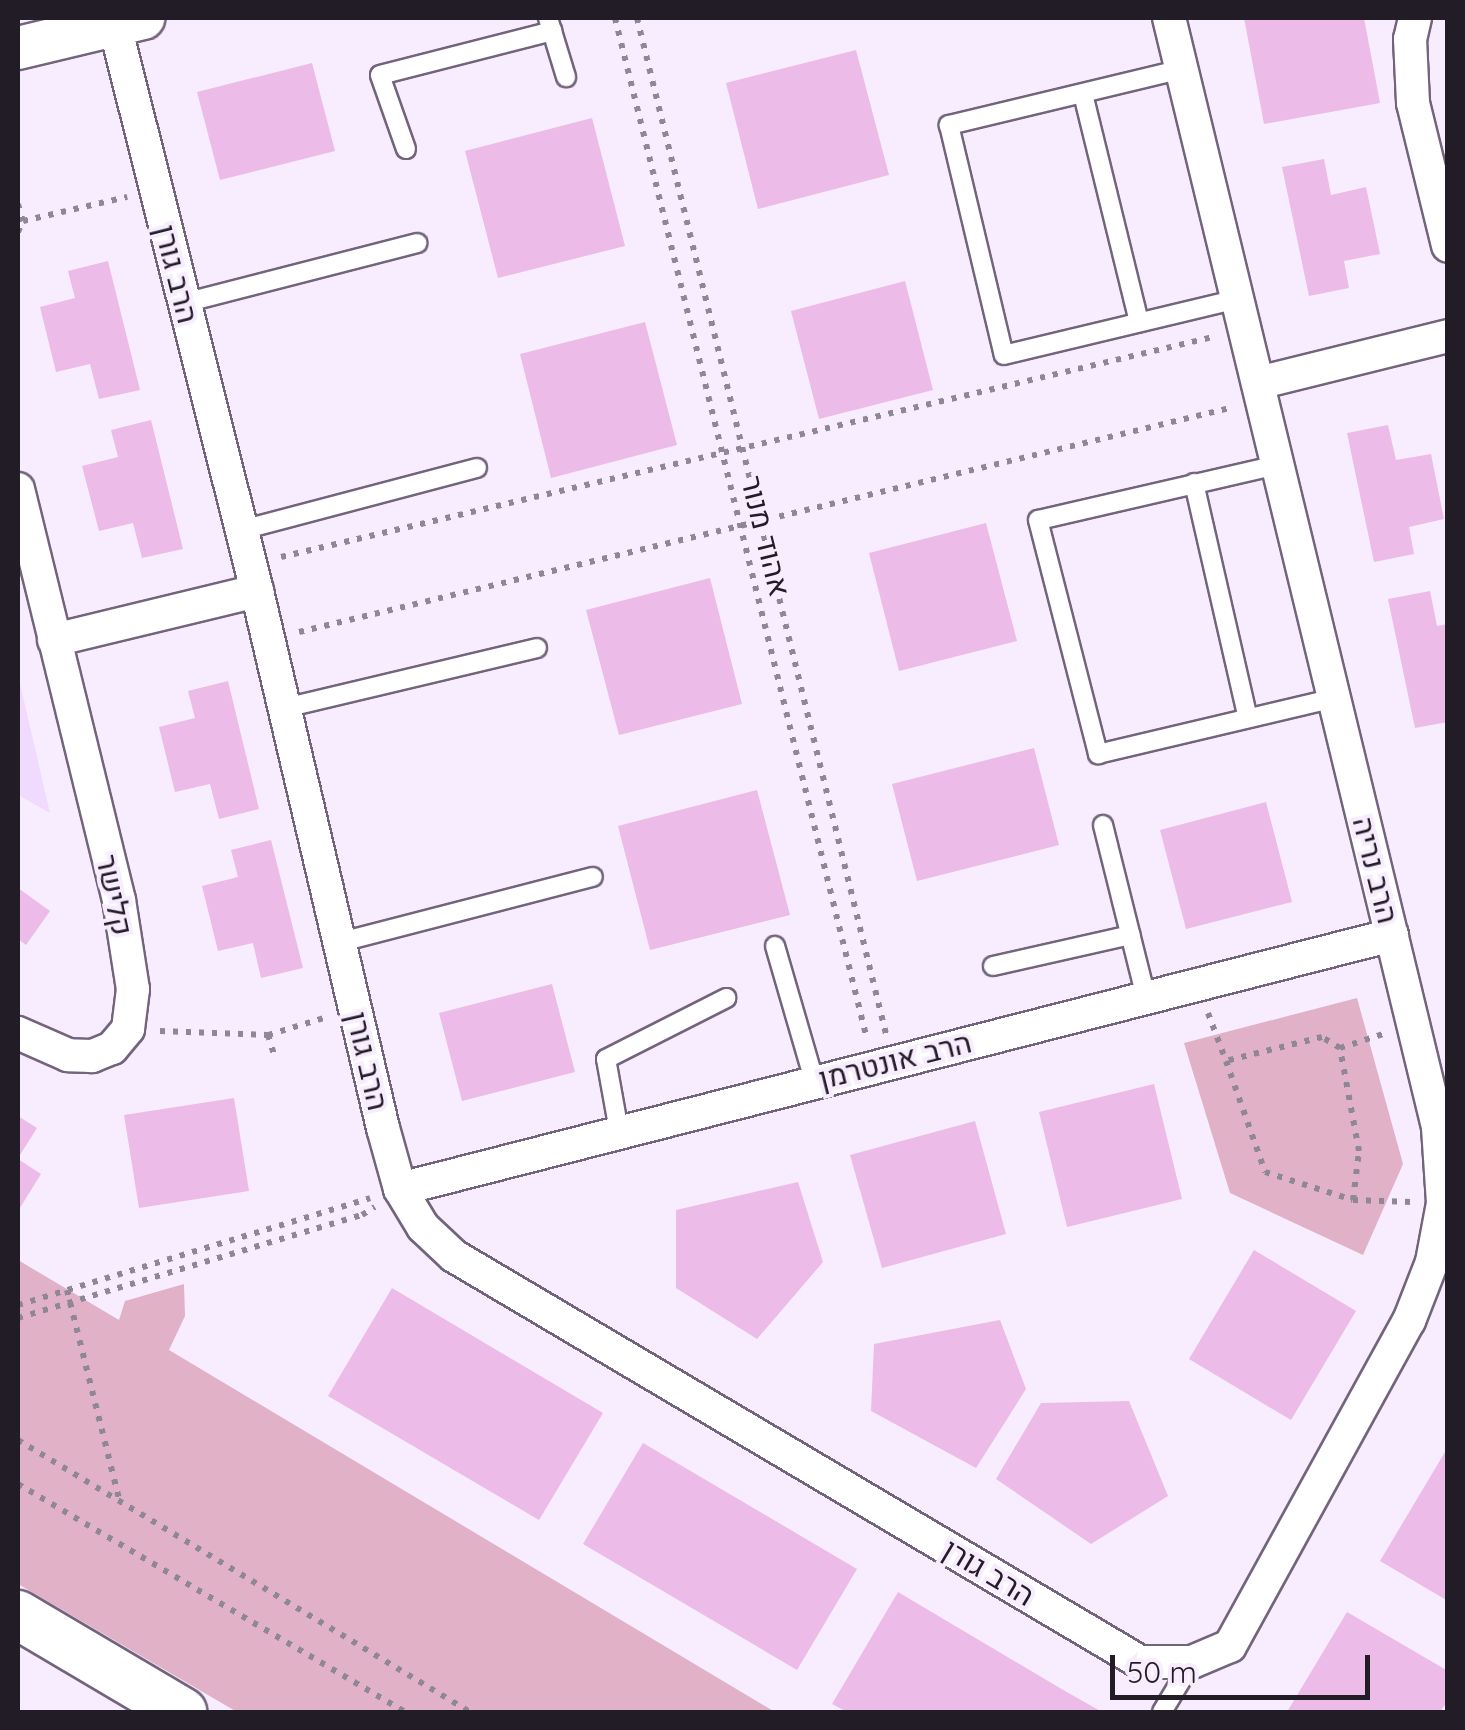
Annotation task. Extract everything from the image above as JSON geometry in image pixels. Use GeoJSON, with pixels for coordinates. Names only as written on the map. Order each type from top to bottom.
{"type":"FeatureCollection","features":[{"type":"Feature","properties":{"kind":"main road"},"geometry":{"type":"LineString","coordinates":[[18,1615],[182,1712]]}},
{"type":"Feature","properties":{"kind":"street","name":"הרב נריה"},"geometry":{"type":"LineString","coordinates":[[1169,18],[1438,1127],[1443,1203],[1432,1262],[1410,1321],[1230,1646],[1192,1662]]}},
{"type":"Feature","properties":{"kind":"street"},"geometry":{"type":"LineString","coordinates":[[1415,18],[1410,40],[1414,104],[1448,246]]}},
{"type":"Feature","properties":{"kind":"street"},"geometry":{"type":"LineString","coordinates":[[18,48],[123,20]]}},
{"type":"Feature","properties":{"kind":"street","name":"הרב גורן"},"geometry":{"type":"LineString","coordinates":[[123,20],[156,190],[254,578],[400,1189],[423,1228],[454,1256],[1140,1662],[1192,1662]]}},
{"type":"Feature","properties":{"kind":"street"},"geometry":{"type":"LineString","coordinates":[[1260,392],[1448,336]]}},
{"type":"Feature","properties":{"kind":"street","name":"קלישר"},"geometry":{"type":"LineString","coordinates":[[18,488],[119,900],[133,989],[128,1029]]}},
{"type":"Feature","properties":{"kind":"street"},"geometry":{"type":"LineString","coordinates":[[54,640],[254,578]]}},
{"type":"Feature","properties":{"kind":"street","name":"הרב אונטרמן"},"geometry":{"type":"LineString","coordinates":[[400,1189],[883,1062],[1392,936]]}},
{"type":"Feature","properties":{"kind":"street"},"geometry":{"type":"LineString","coordinates":[[18,1033],[36,1045],[92,1056],[112,1048],[128,1029]]}},
{"type":"Feature","properties":{"kind":"lane"},"geometry":{"type":"LineString","coordinates":[[406,150],[380,75],[550,24],[566,77]]}},
{"type":"Feature","properties":{"kind":"lane"},"geometry":{"type":"LineString","coordinates":[[1182,70],[949,125],[1004,355],[1139,322],[1241,314]]}},
{"type":"Feature","properties":{"kind":"lane"},"geometry":{"type":"LineString","coordinates":[[1083,94],[1139,322]]}},
{"type":"Feature","properties":{"kind":"lane"},"geometry":{"type":"LineString","coordinates":[[184,303],[418,243]]}},
{"type":"Feature","properties":{"kind":"lane"},"geometry":{"type":"LineString","coordinates":[[1278,465],[1038,520],[1098,754],[1334,698]]}},
{"type":"Feature","properties":{"kind":"lane"},"geometry":{"type":"LineString","coordinates":[[242,530],[477,468]]}},
{"type":"Feature","properties":{"kind":"lane"},"geometry":{"type":"LineString","coordinates":[[1194,484],[1248,718]]}},
{"type":"Feature","properties":{"kind":"lane"},"geometry":{"type":"LineString","coordinates":[[285,708],[537,648]]}},
{"type":"Feature","properties":{"kind":"lane"},"geometry":{"type":"LineString","coordinates":[[1103,825],[1146,996]]}},
{"type":"Feature","properties":{"kind":"lane"},"geometry":{"type":"LineString","coordinates":[[341,942],[593,877]]}},
{"type":"Feature","properties":{"kind":"lane"},"geometry":{"type":"LineString","coordinates":[[993,966],[1131,936]]}},
{"type":"Feature","properties":{"kind":"lane"},"geometry":{"type":"LineString","coordinates":[[775,946],[814,1080]]}},
{"type":"Feature","properties":{"kind":"lane"},"geometry":{"type":"LineString","coordinates":[[619,1131],[606,1059],[726,998]]}},
{"type":"Feature","properties":{"kind":"lane"},"geometry":{"type":"LineString","coordinates":[[1162,1712],[1192,1662]]}},
{"type":"Feature","properties":{"kind":"path","name":"אהוד מנור"},"geometry":{"type":"LineString","coordinates":[[615,18],[740,526],[883,1062]]}},
{"type":"Feature","properties":{"kind":"path"},"geometry":{"type":"LineString","coordinates":[[637,18],[760,521],[883,1062]]}},
{"type":"Feature","properties":{"kind":"path"},"geometry":{"type":"LineString","coordinates":[[23,221],[156,190]]}},
{"type":"Feature","properties":{"kind":"path"},"geometry":{"type":"LineString","coordinates":[[18,204],[23,221],[18,232]]}},
{"type":"Feature","properties":{"kind":"path"},"geometry":{"type":"LineString","coordinates":[[254,578],[1241,314]]}},
{"type":"Feature","properties":{"kind":"path"},"geometry":{"type":"LineString","coordinates":[[268,640],[760,521],[1260,392]]}},
{"type":"Feature","properties":{"kind":"path"},"geometry":{"type":"LineString","coordinates":[[1198,984],[1265,1172],[1353,1200],[1443,1203]]}},
{"type":"Feature","properties":{"kind":"path"},"geometry":{"type":"LineString","coordinates":[[1340,1048],[1413,1024]]}},
{"type":"Feature","properties":{"kind":"path"},"geometry":{"type":"LineString","coordinates":[[128,1029],[268,1034],[297,1025]]}},
{"type":"Feature","properties":{"kind":"path"},"geometry":{"type":"LineString","coordinates":[[268,1034],[275,1058]]}},
{"type":"Feature","properties":{"kind":"path"},"geometry":{"type":"LineString","coordinates":[[1226,1061],[1322,1037],[1340,1048],[1360,1151],[1353,1200]]}},
{"type":"Feature","properties":{"kind":"path"},"geometry":{"type":"LineString","coordinates":[[18,1305],[400,1189]]}},
{"type":"Feature","properties":{"kind":"path"},"geometry":{"type":"LineString","coordinates":[[18,1318],[362,1215],[400,1189]]}},
{"type":"Feature","properties":{"kind":"path"},"geometry":{"type":"LineString","coordinates":[[68,1290],[120,1502]]}},
{"type":"Feature","properties":{"kind":"path"},"geometry":{"type":"LineString","coordinates":[[18,1440],[470,1712]]}},
{"type":"Feature","properties":{"kind":"path"},"geometry":{"type":"LineString","coordinates":[[18,1484],[405,1712]]}},
{"type":"Feature","properties":{"kind":"shaded area"},"geometry":{"type":"Polygon","coordinates":[[[18,675],[50,813],[18,795],[18,675]]]}},
{"type":"Feature","properties":{"kind":"shaded area"},"geometry":{"type":"Polygon","coordinates":[[[1357,998],[1403,1164],[1363,1255],[1230,1193],[1184,1043],[1357,998]]]}},
{"type":"Feature","properties":{"kind":"shaded area"},"geometry":{"type":"Polygon","coordinates":[[[18,1260],[119,1320],[125,1301],[184,1284],[185,1316],[169,1350],[775,1712],[237,1712],[18,1584],[18,1260]]]}},
{"type":"Feature","properties":{"kind":"building"},"geometry":{"type":"Polygon","coordinates":[[[1244,18],[1364,18],[1380,103],[1264,124],[1244,18]]]}},
{"type":"Feature","properties":{"kind":"building"},"geometry":{"type":"Polygon","coordinates":[[[856,50],[889,175],[758,209],[726,83],[856,50]]]}},
{"type":"Feature","properties":{"kind":"building"},"geometry":{"type":"Polygon","coordinates":[[[312,63],[335,151],[220,180],[197,92],[312,63]]]}},
{"type":"Feature","properties":{"kind":"building"},"geometry":{"type":"Polygon","coordinates":[[[592,118],[625,246],[498,278],[465,151],[592,118]]]}},
{"type":"Feature","properties":{"kind":"building"},"geometry":{"type":"Polygon","coordinates":[[[1324,159],[1331,195],[1366,187],[1380,254],[1344,261],[1349,288],[1309,296],[1282,167],[1324,159]]]}},
{"type":"Feature","properties":{"kind":"building"},"geometry":{"type":"Polygon","coordinates":[[[108,261],[140,390],[99,399],[90,364],[56,372],[40,307],[75,298],[68,271],[108,261]]]}},
{"type":"Feature","properties":{"kind":"building"},"geometry":{"type":"Polygon","coordinates":[[[905,281],[933,390],[819,419],[791,311],[905,281]]]}},
{"type":"Feature","properties":{"kind":"building"},"geometry":{"type":"Polygon","coordinates":[[[645,322],[677,445],[551,478],[520,354],[645,322]]]}},
{"type":"Feature","properties":{"kind":"building"},"geometry":{"type":"Polygon","coordinates":[[[151,420],[183,549],[142,558],[133,523],[99,531],[82,466],[118,457],[111,430],[151,420]]]}},
{"type":"Feature","properties":{"kind":"building"},"geometry":{"type":"Polygon","coordinates":[[[1388,425],[1396,460],[1431,454],[1444,519],[1409,527],[1414,554],[1374,562],[1347,433],[1388,425]]]}},
{"type":"Feature","properties":{"kind":"building"},"geometry":{"type":"Polygon","coordinates":[[[986,523],[1017,641],[899,671],[869,553],[986,523]]]}},
{"type":"Feature","properties":{"kind":"building"},"geometry":{"type":"Polygon","coordinates":[[[710,578],[742,704],[619,735],[586,610],[710,578]]]}},
{"type":"Feature","properties":{"kind":"building"},"geometry":{"type":"Polygon","coordinates":[[[1430,591],[1437,626],[1448,624],[1448,722],[1415,728],[1388,599],[1430,591]]]}},
{"type":"Feature","properties":{"kind":"building"},"geometry":{"type":"Polygon","coordinates":[[[228,681],[259,809],[219,819],[210,784],[175,792],[159,727],[195,718],[188,691],[228,681]]]}},
{"type":"Feature","properties":{"kind":"building"},"geometry":{"type":"Polygon","coordinates":[[[1034,748],[1059,845],[917,881],[892,784],[1034,748]]]}},
{"type":"Feature","properties":{"kind":"building"},"geometry":{"type":"Polygon","coordinates":[[[757,790],[790,915],[650,950],[618,826],[757,790]]]}},
{"type":"Feature","properties":{"kind":"building"},"geometry":{"type":"Polygon","coordinates":[[[1266,802],[1292,902],[1186,929],[1160,830],[1266,802]]]}},
{"type":"Feature","properties":{"kind":"building"},"geometry":{"type":"Polygon","coordinates":[[[271,840],[303,968],[261,978],[253,943],[218,951],[202,886],[238,877],[231,850],[271,840]]]}},
{"type":"Feature","properties":{"kind":"building"},"geometry":{"type":"Polygon","coordinates":[[[18,888],[50,911],[26,945],[18,939],[18,888]]]}},
{"type":"Feature","properties":{"kind":"building"},"geometry":{"type":"Polygon","coordinates":[[[552,984],[575,1072],[462,1101],[439,1013],[552,984]]]}},
{"type":"Feature","properties":{"kind":"building"},"geometry":{"type":"Polygon","coordinates":[[[1154,1084],[1182,1199],[1067,1227],[1039,1112],[1154,1084]]]}},
{"type":"Feature","properties":{"kind":"building"},"geometry":{"type":"Polygon","coordinates":[[[234,1098],[249,1191],[139,1208],[124,1115],[234,1098]]]}},
{"type":"Feature","properties":{"kind":"building"},"geometry":{"type":"Polygon","coordinates":[[[18,1116],[37,1128],[18,1158],[18,1116]]]}},
{"type":"Feature","properties":{"kind":"building"},"geometry":{"type":"Polygon","coordinates":[[[975,1121],[1006,1234],[882,1268],[850,1155],[975,1121]]]}},
{"type":"Feature","properties":{"kind":"building"},"geometry":{"type":"Polygon","coordinates":[[[18,1159],[41,1174],[18,1211],[18,1159]]]}},
{"type":"Feature","properties":{"kind":"building"},"geometry":{"type":"Polygon","coordinates":[[[798,1182],[823,1262],[757,1339],[676,1288],[676,1210],[798,1182]]]}},
{"type":"Feature","properties":{"kind":"building"},"geometry":{"type":"Polygon","coordinates":[[[1254,1250],[1356,1311],[1291,1420],[1189,1359],[1254,1250]]]}},
{"type":"Feature","properties":{"kind":"building"},"geometry":{"type":"Polygon","coordinates":[[[392,1288],[603,1413],[539,1520],[328,1396],[392,1288]]]}},
{"type":"Feature","properties":{"kind":"building"},"geometry":{"type":"Polygon","coordinates":[[[1000,1320],[1026,1389],[976,1468],[871,1411],[874,1344],[1000,1320]]]}},
{"type":"Feature","properties":{"kind":"building"},"geometry":{"type":"Polygon","coordinates":[[[1129,1401],[1168,1496],[1091,1544],[996,1479],[1041,1403],[1129,1401]]]}},
{"type":"Feature","properties":{"kind":"building"},"geometry":{"type":"Polygon","coordinates":[[[643,1443],[857,1569],[797,1670],[583,1544],[643,1443]]]}},
{"type":"Feature","properties":{"kind":"building"},"geometry":{"type":"Polygon","coordinates":[[[1448,1447],[1448,1601],[1380,1561],[1448,1447]]]}},
{"type":"Feature","properties":{"kind":"building"},"geometry":{"type":"Polygon","coordinates":[[[898,1592],[1102,1712],[847,1712],[832,1704],[898,1592]]]}},
{"type":"Feature","properties":{"kind":"building"},"geometry":{"type":"Polygon","coordinates":[[[1347,1612],[1448,1671],[1448,1700],[1440,1712],[1287,1712],[1347,1612]]]}}]}
